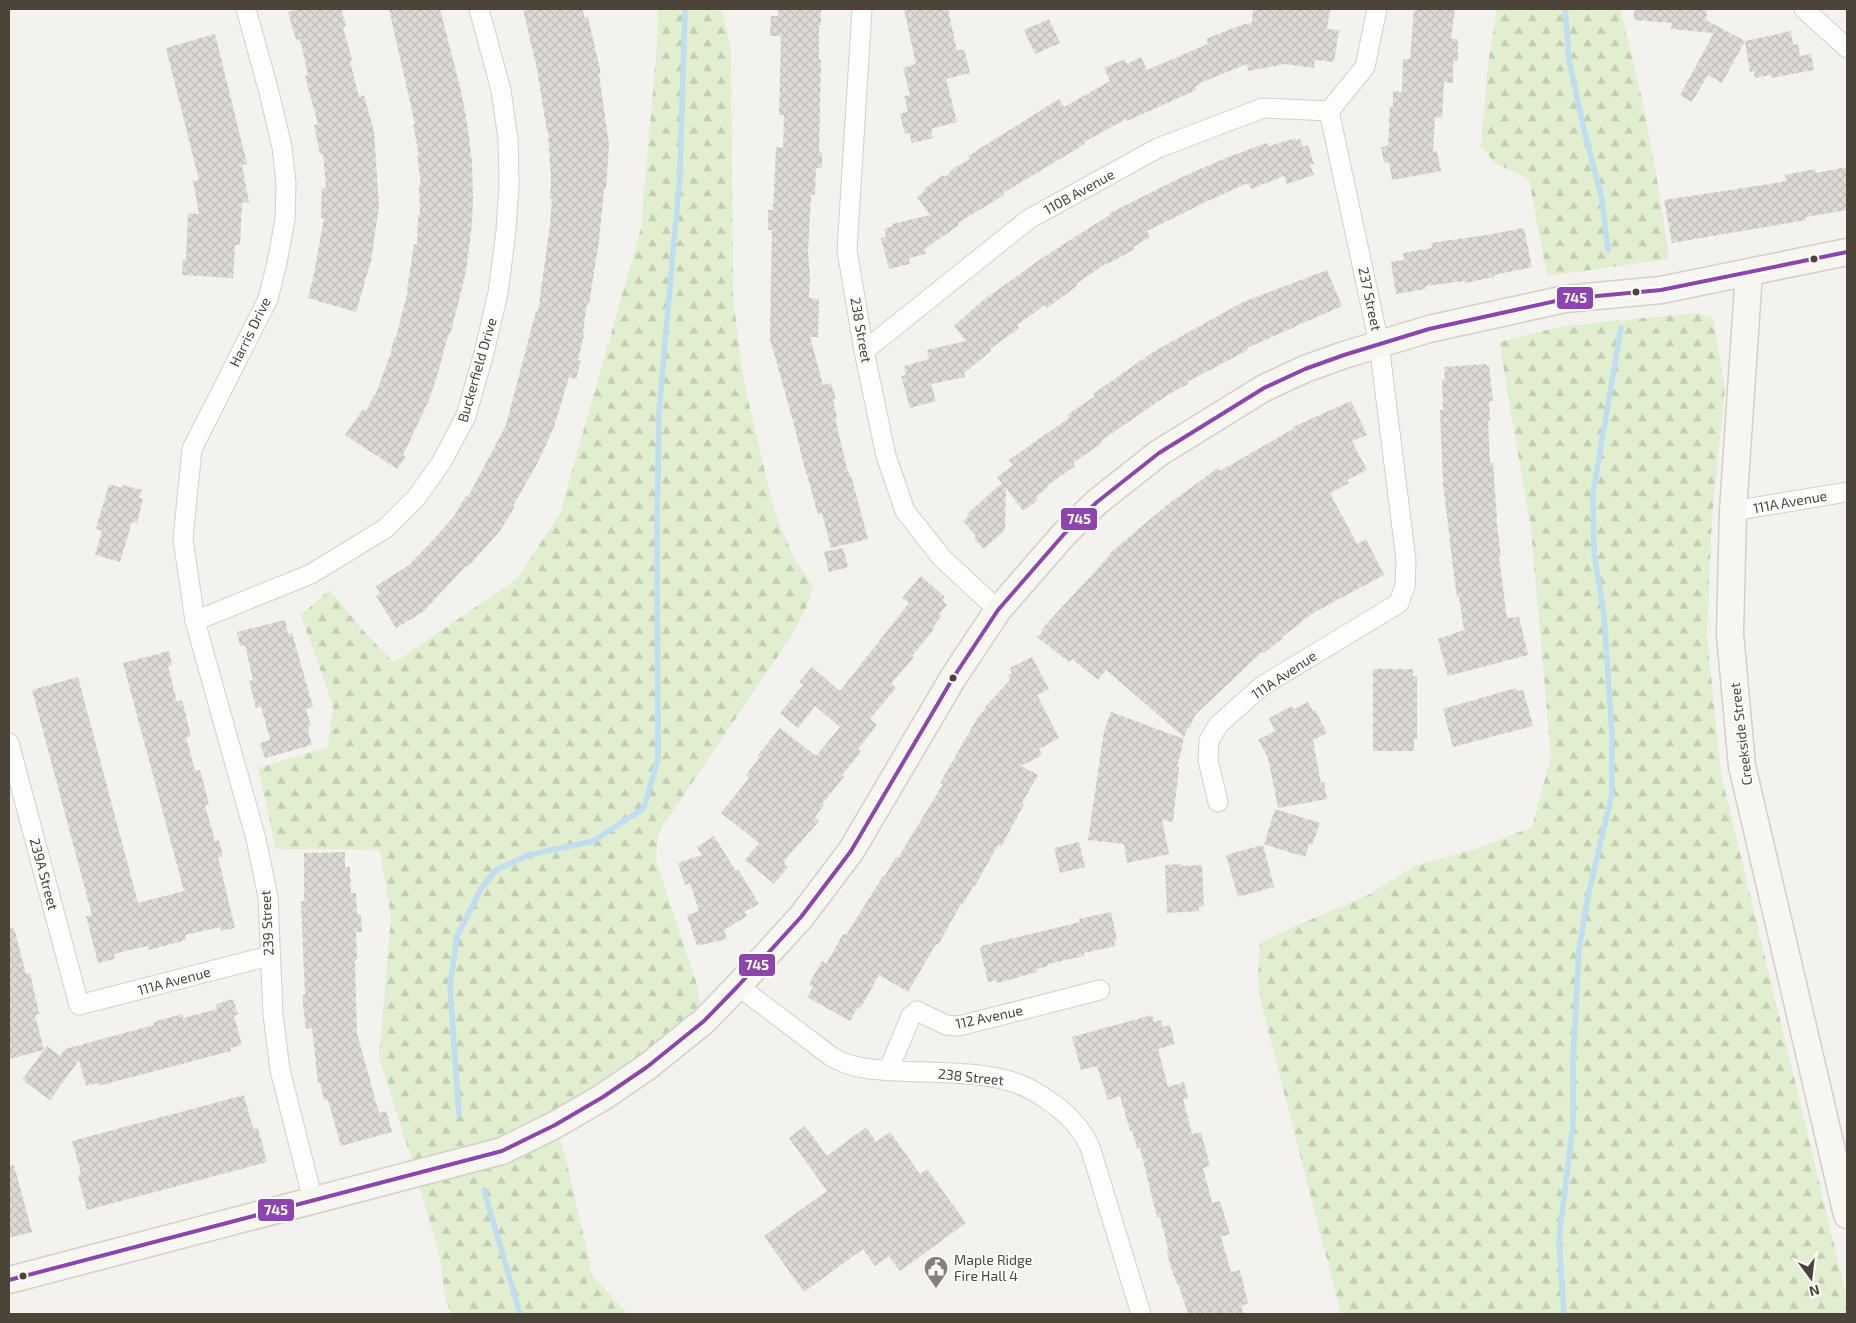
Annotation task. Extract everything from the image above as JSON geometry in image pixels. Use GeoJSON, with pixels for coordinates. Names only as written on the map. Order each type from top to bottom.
{"type":"FeatureCollection","features":[{"type":"Feature","properties":{"kind":"main road"},"geometry":{"type":"LineString","coordinates":[[9,1280],[502,1151],[549,1128],[603,1097],[647,1067],[704,1021],[801,918],[851,851],[953,678],[998,610],[1065,533],[1097,502],[1159,453],[1264,388],[1305,369],[1429,329],[1565,299],[1661,290],[1847,252]]}},
{"type":"Feature","properties":{"kind":"main road","name":"Creekside Street"},"geometry":{"type":"LineString","coordinates":[[1749,272],[1733,511],[1730,634],[1742,766],[1847,1215]]}},
{"type":"Feature","properties":{"kind":"street","name":"Harris Drive"},"geometry":{"type":"LineString","coordinates":[[195,621],[183,539],[192,449],[240,350],[268,299],[285,220],[286,183],[282,147],[246,9]]}},
{"type":"Feature","properties":{"kind":"street","name":"Buckerfield Drive"},"geometry":{"type":"LineString","coordinates":[[195,621],[310,574],[386,528],[416,498],[441,463],[466,416],[484,353],[498,293],[506,231],[509,185],[508,139],[501,90],[479,9]]}},
{"type":"Feature","properties":{"kind":"street","name":"238 Street"},"geometry":{"type":"LineString","coordinates":[[862,9],[847,250],[864,351],[886,456],[905,511],[942,558],[998,610]]}},
{"type":"Feature","properties":{"kind":"street"},"geometry":{"type":"LineString","coordinates":[[1329,111],[1365,67],[1376,9]]}},
{"type":"Feature","properties":{"kind":"street"},"geometry":{"type":"LineString","coordinates":[[1804,9],[1847,48]]}},
{"type":"Feature","properties":{"kind":"street","name":"110B Avenue"},"geometry":{"type":"LineString","coordinates":[[864,351],[1029,219],[1158,148],[1263,108],[1329,111]]}},
{"type":"Feature","properties":{"kind":"street","name":"237 Street"},"geometry":{"type":"LineString","coordinates":[[1329,111],[1379,344],[1406,560],[1404,586],[1399,604]]}},
{"type":"Feature","properties":{"kind":"street","name":"111A Avenue"},"geometry":{"type":"LineString","coordinates":[[1733,511],[1847,492]]}},
{"type":"Feature","properties":{"kind":"street","name":"111A Avenue"},"geometry":{"type":"LineString","coordinates":[[1218,802],[1208,760],[1209,741],[1218,725],[1262,686],[1399,604]]}},
{"type":"Feature","properties":{"kind":"street","name":"239 Street"},"geometry":{"type":"LineString","coordinates":[[195,621],[256,839],[268,897],[269,956],[273,1014],[280,1070],[313,1200]]}},
{"type":"Feature","properties":{"kind":"street","name":"239A Street"},"geometry":{"type":"LineString","coordinates":[[9,744],[79,1005]]}},
{"type":"Feature","properties":{"kind":"street","name":"111A Avenue"},"geometry":{"type":"LineString","coordinates":[[79,1005],[269,956]]}},
{"type":"Feature","properties":{"kind":"street","name":"238 Street"},"geometry":{"type":"LineString","coordinates":[[738,986],[832,1057],[844,1063],[858,1068],[888,1071],[989,1076],[1036,1092],[1065,1113],[1087,1141],[1141,1314]]}},
{"type":"Feature","properties":{"kind":"street","name":"112 Avenue"},"geometry":{"type":"LineString","coordinates":[[888,1071],[911,1016],[917,1011],[946,1025],[959,1026],[1100,990]]}},
{"type":"Feature","properties":{"kind":"green space"},"geometry":{"type":"Polygon","coordinates":[[[658,9],[722,9],[731,49],[733,298],[744,383],[774,510],[794,558],[813,587],[807,606],[791,637],[662,827],[657,840],[656,861],[696,982],[704,1021],[555,1125],[565,1155],[593,1277],[627,1314],[451,1314],[445,1297],[439,1253],[379,1057],[391,917],[380,850],[276,849],[258,768],[328,747],[333,706],[301,615],[330,590],[360,627],[394,663],[518,578],[560,513],[641,228],[657,45],[658,9]]]}},
{"type":"Feature","properties":{"kind":"green space"},"geometry":{"type":"Polygon","coordinates":[[[1497,9],[1620,9],[1649,133],[1669,259],[1547,276],[1529,179],[1495,163],[1481,146],[1488,64],[1497,9]]]}},
{"type":"Feature","properties":{"kind":"green space"},"geometry":{"type":"Polygon","coordinates":[[[1697,313],[1713,318],[1725,389],[1712,516],[1707,636],[1721,774],[1847,1298],[1847,1314],[1341,1314],[1261,1003],[1258,977],[1260,943],[1368,895],[1416,865],[1476,849],[1532,827],[1551,757],[1531,529],[1499,342],[1564,326],[1697,313]]]}},
{"type":"Feature","properties":{"kind":"building"},"geometry":{"type":"Polygon","coordinates":[[[299,9],[341,9],[346,26],[343,27],[359,97],[364,95],[374,131],[379,206],[371,261],[356,312],[308,298],[324,218],[321,218],[322,188],[326,188],[323,154],[320,154],[314,125],[318,124],[305,76],[308,75],[300,39],[296,40],[288,12],[299,9]]]}},
{"type":"Feature","properties":{"kind":"building"},"geometry":{"type":"Polygon","coordinates":[[[389,9],[440,9],[467,122],[472,162],[473,197],[472,224],[466,271],[450,335],[448,335],[429,400],[403,455],[406,457],[397,469],[345,435],[363,409],[366,411],[375,396],[391,353],[394,337],[396,338],[408,290],[414,244],[417,245],[418,215],[420,215],[419,185],[421,185],[417,155],[419,155],[413,125],[415,124],[389,9]]]}},
{"type":"Feature","properties":{"kind":"building"},"geometry":{"type":"Polygon","coordinates":[[[523,9],[582,9],[585,18],[588,17],[601,74],[599,74],[609,145],[606,189],[604,189],[599,241],[589,304],[587,303],[584,335],[578,360],[581,361],[576,379],[569,377],[554,427],[537,464],[513,506],[515,507],[500,531],[468,567],[466,566],[423,612],[396,628],[376,596],[380,593],[376,586],[409,565],[454,516],[466,496],[468,497],[506,425],[536,311],[538,312],[552,199],[550,199],[551,179],[548,131],[537,69],[523,9]]]}},
{"type":"Feature","properties":{"kind":"building"},"geometry":{"type":"Polygon","coordinates":[[[778,9],[821,9],[821,25],[819,25],[819,60],[821,60],[819,152],[822,152],[822,168],[816,168],[815,195],[811,195],[808,254],[810,274],[809,298],[819,299],[818,337],[810,337],[823,385],[831,383],[836,399],[833,400],[837,417],[836,422],[847,469],[852,479],[868,539],[831,548],[822,513],[818,515],[806,474],[770,339],[772,230],[768,230],[768,210],[773,210],[776,147],[783,148],[784,115],[779,115],[781,36],[770,36],[771,16],[778,16],[778,9]]]}},
{"type":"Feature","properties":{"kind":"building"},"geometry":{"type":"Polygon","coordinates":[[[904,9],[948,9],[957,51],[964,49],[970,73],[946,79],[957,122],[931,129],[933,138],[912,143],[909,133],[905,134],[900,114],[908,111],[904,96],[910,95],[903,68],[916,64],[904,9]]]}},
{"type":"Feature","properties":{"kind":"building"},"geometry":{"type":"Polygon","coordinates":[[[1253,9],[1330,9],[1327,29],[1339,30],[1334,62],[1315,60],[1314,68],[1285,64],[1248,71],[1247,64],[1200,83],[1195,87],[1196,90],[1127,121],[1126,119],[1084,142],[1085,144],[1003,193],[1004,195],[958,223],[959,225],[925,249],[926,254],[909,258],[910,264],[889,269],[881,238],[886,237],[884,229],[893,226],[892,224],[930,215],[917,197],[925,191],[924,189],[943,175],[945,177],[954,168],[970,159],[968,156],[1059,99],[1064,107],[1110,81],[1104,68],[1125,59],[1127,64],[1141,57],[1147,70],[1208,44],[1206,39],[1241,25],[1252,23],[1253,9]]]}},
{"type":"Feature","properties":{"kind":"building"},"geometry":{"type":"Polygon","coordinates":[[[1414,9],[1455,9],[1451,39],[1458,39],[1458,61],[1453,61],[1453,83],[1444,82],[1442,118],[1435,117],[1433,152],[1437,151],[1441,171],[1392,180],[1389,162],[1384,163],[1381,147],[1388,146],[1390,107],[1393,107],[1393,91],[1402,92],[1403,59],[1410,59],[1414,9]]]}},
{"type":"Feature","properties":{"kind":"building"},"geometry":{"type":"Polygon","coordinates":[[[1634,9],[1707,9],[1706,20],[1745,41],[1722,83],[1708,75],[1692,102],[1680,95],[1714,33],[1671,29],[1672,23],[1634,20],[1634,9]]]}},
{"type":"Feature","properties":{"kind":"building"},"geometry":{"type":"Polygon","coordinates":[[[1049,19],[1060,43],[1035,54],[1024,30],[1049,19]]]}},
{"type":"Feature","properties":{"kind":"building"},"geometry":{"type":"Polygon","coordinates":[[[1791,31],[1793,45],[1798,44],[1800,56],[1811,54],[1814,70],[1772,78],[1771,75],[1755,78],[1754,71],[1750,72],[1745,41],[1791,31]]]}},
{"type":"Feature","properties":{"kind":"building"},"geometry":{"type":"Polygon","coordinates":[[[215,34],[247,164],[242,165],[249,202],[242,203],[240,245],[235,245],[233,278],[182,275],[183,259],[186,260],[188,213],[199,214],[193,181],[199,180],[166,48],[215,34]]]}},
{"type":"Feature","properties":{"kind":"building"},"geometry":{"type":"Polygon","coordinates":[[[1296,138],[1296,140],[1300,139],[1303,147],[1308,145],[1314,164],[1310,165],[1314,175],[1287,184],[1284,176],[1251,189],[1248,183],[1147,231],[1150,237],[1133,247],[1135,249],[1107,263],[1076,284],[1077,286],[1047,308],[1045,305],[1017,325],[1019,328],[990,349],[991,351],[964,373],[965,377],[931,384],[936,401],[910,408],[901,376],[906,375],[904,366],[929,359],[927,350],[966,341],[954,326],[981,302],[1039,260],[1110,213],[1182,177],[1267,143],[1269,146],[1296,138]]]}},
{"type":"Feature","properties":{"kind":"building"},"geometry":{"type":"Polygon","coordinates":[[[1847,167],[1847,210],[1806,217],[1806,220],[1672,243],[1664,200],[1786,181],[1785,175],[1815,169],[1816,173],[1847,167]]]}},
{"type":"Feature","properties":{"kind":"building"},"geometry":{"type":"Polygon","coordinates":[[[1524,228],[1532,267],[1465,283],[1464,281],[1426,286],[1426,289],[1396,294],[1391,262],[1404,260],[1403,253],[1432,248],[1431,243],[1524,228]]]}},
{"type":"Feature","properties":{"kind":"building"},"geometry":{"type":"Polygon","coordinates":[[[1327,270],[1342,306],[1247,348],[1248,350],[1187,382],[1188,384],[1166,396],[1073,463],[1075,466],[1047,486],[1036,497],[1038,500],[1023,511],[1006,488],[1005,530],[984,549],[974,539],[976,536],[963,521],[969,516],[967,514],[1002,483],[997,477],[1013,465],[1009,460],[1069,418],[1067,415],[1095,396],[1093,394],[1153,352],[1241,303],[1327,270]]]}},
{"type":"Feature","properties":{"kind":"building"},"geometry":{"type":"Polygon","coordinates":[[[1486,364],[1489,366],[1493,401],[1489,401],[1490,421],[1488,421],[1490,463],[1493,463],[1496,518],[1501,556],[1499,557],[1507,618],[1519,617],[1528,655],[1448,676],[1438,639],[1464,630],[1459,597],[1457,597],[1443,483],[1440,410],[1443,410],[1442,379],[1445,379],[1444,367],[1486,364]]]}},
{"type":"Feature","properties":{"kind":"building"},"geometry":{"type":"Polygon","coordinates":[[[1351,401],[1367,435],[1352,441],[1367,470],[1347,480],[1349,483],[1330,493],[1357,544],[1366,539],[1384,575],[1313,613],[1264,653],[1262,652],[1195,715],[1184,737],[1106,670],[1098,680],[1072,659],[1069,662],[1037,637],[1043,631],[1041,630],[1109,554],[1167,505],[1218,468],[1220,471],[1293,429],[1293,427],[1351,401]]]}},
{"type":"Feature","properties":{"kind":"building"},"geometry":{"type":"Polygon","coordinates":[[[109,484],[122,488],[123,485],[142,490],[139,498],[143,499],[137,523],[132,522],[120,562],[95,555],[102,531],[96,529],[109,484]]]}},
{"type":"Feature","properties":{"kind":"building"},"geometry":{"type":"Polygon","coordinates":[[[843,548],[848,567],[829,572],[824,552],[843,548]]]}},
{"type":"Feature","properties":{"kind":"building"},"geometry":{"type":"Polygon","coordinates":[[[921,576],[945,597],[942,600],[947,605],[939,614],[942,616],[912,656],[914,657],[891,684],[896,688],[870,719],[877,725],[858,749],[861,752],[842,775],[844,777],[822,804],[824,805],[815,817],[819,821],[784,861],[786,862],[784,864],[788,867],[774,884],[745,860],[759,843],[721,813],[749,778],[746,775],[760,757],[758,755],[780,728],[816,756],[840,727],[815,706],[798,728],[780,713],[803,685],[799,682],[812,667],[840,691],[909,603],[902,598],[921,576]]]}},
{"type":"Feature","properties":{"kind":"building"},"geometry":{"type":"Polygon","coordinates":[[[285,620],[288,634],[292,633],[313,707],[306,709],[311,726],[308,727],[308,731],[312,745],[265,758],[260,743],[270,740],[261,706],[256,708],[249,681],[253,680],[245,645],[240,646],[237,632],[285,620]]]}},
{"type":"Feature","properties":{"kind":"building"},"geometry":{"type":"Polygon","coordinates":[[[169,651],[172,665],[168,666],[177,702],[182,700],[191,736],[186,737],[195,771],[200,770],[209,804],[205,805],[215,841],[219,840],[223,856],[218,857],[235,928],[221,931],[220,927],[185,935],[186,940],[149,950],[148,946],[129,950],[114,954],[115,959],[98,963],[86,916],[92,915],[32,690],[78,677],[138,903],[184,891],[123,663],[169,651]]]}},
{"type":"Feature","properties":{"kind":"building"},"geometry":{"type":"Polygon","coordinates":[[[1032,657],[1049,689],[1037,695],[1059,738],[1039,749],[1042,755],[1021,766],[1038,775],[1022,803],[1024,804],[1001,847],[998,845],[975,886],[961,904],[908,992],[879,975],[860,1009],[858,1007],[850,1021],[807,997],[813,987],[809,984],[822,961],[826,964],[843,934],[846,935],[883,876],[896,857],[898,858],[943,784],[940,783],[978,717],[1010,680],[1008,675],[1012,673],[1010,668],[1032,657]]]}},
{"type":"Feature","properties":{"kind":"building"},"geometry":{"type":"Polygon","coordinates":[[[1373,669],[1413,669],[1413,676],[1417,676],[1417,739],[1414,739],[1414,751],[1373,751],[1373,669]]]}},
{"type":"Feature","properties":{"kind":"building"},"geometry":{"type":"Polygon","coordinates":[[[1516,688],[1517,691],[1523,690],[1533,726],[1453,747],[1443,709],[1516,688]]]}},
{"type":"Feature","properties":{"kind":"building"},"geometry":{"type":"Polygon","coordinates":[[[1308,702],[1313,711],[1315,710],[1327,733],[1313,740],[1321,783],[1324,782],[1327,799],[1278,808],[1268,758],[1258,740],[1275,731],[1269,718],[1292,706],[1294,709],[1308,702]]]}},
{"type":"Feature","properties":{"kind":"building"},"geometry":{"type":"Polygon","coordinates":[[[1111,712],[1184,739],[1177,767],[1179,767],[1173,822],[1162,820],[1169,854],[1127,863],[1124,844],[1088,840],[1104,731],[1111,712]]]}},
{"type":"Feature","properties":{"kind":"building"},"geometry":{"type":"Polygon","coordinates":[[[1275,809],[1320,823],[1312,845],[1309,844],[1305,857],[1264,844],[1275,809]]]}},
{"type":"Feature","properties":{"kind":"building"},"geometry":{"type":"Polygon","coordinates":[[[714,836],[736,871],[738,869],[759,904],[744,912],[747,916],[724,930],[727,939],[697,946],[687,915],[699,911],[690,883],[685,885],[678,863],[702,855],[697,847],[714,836]]]}},
{"type":"Feature","properties":{"kind":"building"},"geometry":{"type":"Polygon","coordinates":[[[1079,842],[1085,867],[1060,873],[1054,848],[1079,842]]]}},
{"type":"Feature","properties":{"kind":"building"},"geometry":{"type":"Polygon","coordinates":[[[1263,845],[1274,887],[1238,897],[1226,855],[1263,845]]]}},
{"type":"Feature","properties":{"kind":"building"},"geometry":{"type":"Polygon","coordinates":[[[345,852],[345,867],[350,867],[351,893],[356,893],[357,914],[361,914],[362,932],[356,932],[357,960],[355,960],[357,1033],[379,1113],[386,1111],[392,1132],[341,1146],[328,1100],[324,1100],[320,1082],[318,1083],[312,1028],[306,1029],[303,1005],[303,995],[305,995],[301,901],[304,901],[304,853],[345,852]]]}},
{"type":"Feature","properties":{"kind":"building"},"geometry":{"type":"Polygon","coordinates":[[[1182,864],[1182,866],[1202,865],[1204,906],[1199,907],[1199,911],[1167,913],[1165,865],[1182,864]]]}},
{"type":"Feature","properties":{"kind":"building"},"geometry":{"type":"Polygon","coordinates":[[[1111,912],[1117,940],[1114,941],[1115,946],[1084,953],[1084,956],[1048,964],[1048,966],[1036,969],[1037,972],[997,983],[996,980],[988,982],[981,946],[1080,922],[1079,919],[1111,912]]]}},
{"type":"Feature","properties":{"kind":"building"},"geometry":{"type":"Polygon","coordinates":[[[14,928],[26,974],[30,973],[39,1014],[35,1015],[44,1050],[9,1059],[9,929],[14,928]]]}},
{"type":"Feature","properties":{"kind":"building"},"geometry":{"type":"Polygon","coordinates":[[[233,999],[238,1014],[234,1016],[242,1045],[230,1048],[231,1051],[98,1086],[98,1083],[86,1086],[79,1060],[50,1100],[22,1080],[47,1046],[60,1056],[65,1049],[154,1025],[153,1022],[182,1014],[183,1018],[217,1009],[216,1004],[233,999]]]}},
{"type":"Feature","properties":{"kind":"building"},"geometry":{"type":"Polygon","coordinates":[[[1152,1015],[1154,1022],[1161,1020],[1163,1027],[1170,1025],[1175,1044],[1158,1049],[1168,1087],[1184,1082],[1188,1098],[1183,1099],[1192,1134],[1201,1132],[1210,1166],[1203,1168],[1212,1203],[1220,1201],[1230,1234],[1221,1237],[1231,1272],[1240,1270],[1248,1303],[1241,1306],[1243,1314],[1188,1314],[1171,1268],[1160,1217],[1157,1217],[1140,1148],[1137,1148],[1132,1130],[1130,1131],[1120,1096],[1108,1100],[1097,1066],[1081,1070],[1072,1037],[1152,1015]]]}},
{"type":"Feature","properties":{"kind":"building"},"geometry":{"type":"Polygon","coordinates":[[[244,1095],[253,1128],[258,1128],[267,1162],[87,1210],[78,1176],[81,1173],[72,1141],[244,1095]]]}},
{"type":"Feature","properties":{"kind":"building"},"geometry":{"type":"Polygon","coordinates":[[[805,1126],[827,1156],[866,1127],[876,1142],[890,1132],[920,1174],[927,1169],[966,1223],[900,1271],[889,1256],[875,1266],[863,1249],[804,1292],[764,1236],[827,1191],[789,1138],[805,1126]]]}},
{"type":"Feature","properties":{"kind":"building"},"geometry":{"type":"Polygon","coordinates":[[[14,1165],[32,1232],[9,1238],[9,1166],[14,1165]]]}},
{"type":"Feature","properties":{"kind":"waterway"},"geometry":{"type":"LineString","coordinates":[[459,1114],[450,986],[457,936],[481,889],[496,870],[529,855],[593,841],[644,808],[658,759],[657,528],[659,411],[680,174],[685,9]]}},
{"type":"Feature","properties":{"kind":"waterway"},"geometry":{"type":"LineString","coordinates":[[1565,9],[1569,60],[1584,130],[1602,199],[1608,250]]}},
{"type":"Feature","properties":{"kind":"waterway"},"geometry":{"type":"LineString","coordinates":[[1564,1314],[1559,1240],[1573,1123],[1573,1063],[1579,949],[1588,896],[1612,794],[1612,735],[1604,615],[1594,553],[1593,493],[1621,328]]}},
{"type":"Feature","properties":{"kind":"waterway"},"geometry":{"type":"LineString","coordinates":[[484,1190],[520,1314]]}},
{"type":"Feature","properties":{"kind":"transit line","name":"745"},"geometry":{"type":"LineString","coordinates":[[9,1280],[502,1151],[555,1125],[603,1097],[647,1067],[704,1021],[801,917],[851,851],[953,678],[998,610],[1065,533],[1097,502],[1159,453],[1264,388],[1305,369],[1344,355],[1429,329],[1565,299],[1661,290],[1847,252]]}},
{"type":"Feature","properties":{"kind":"place","name":"Maple Ridge Fire Hall 4"},"geometry":{"type":"Point","coordinates":[936,1289]}}]}
